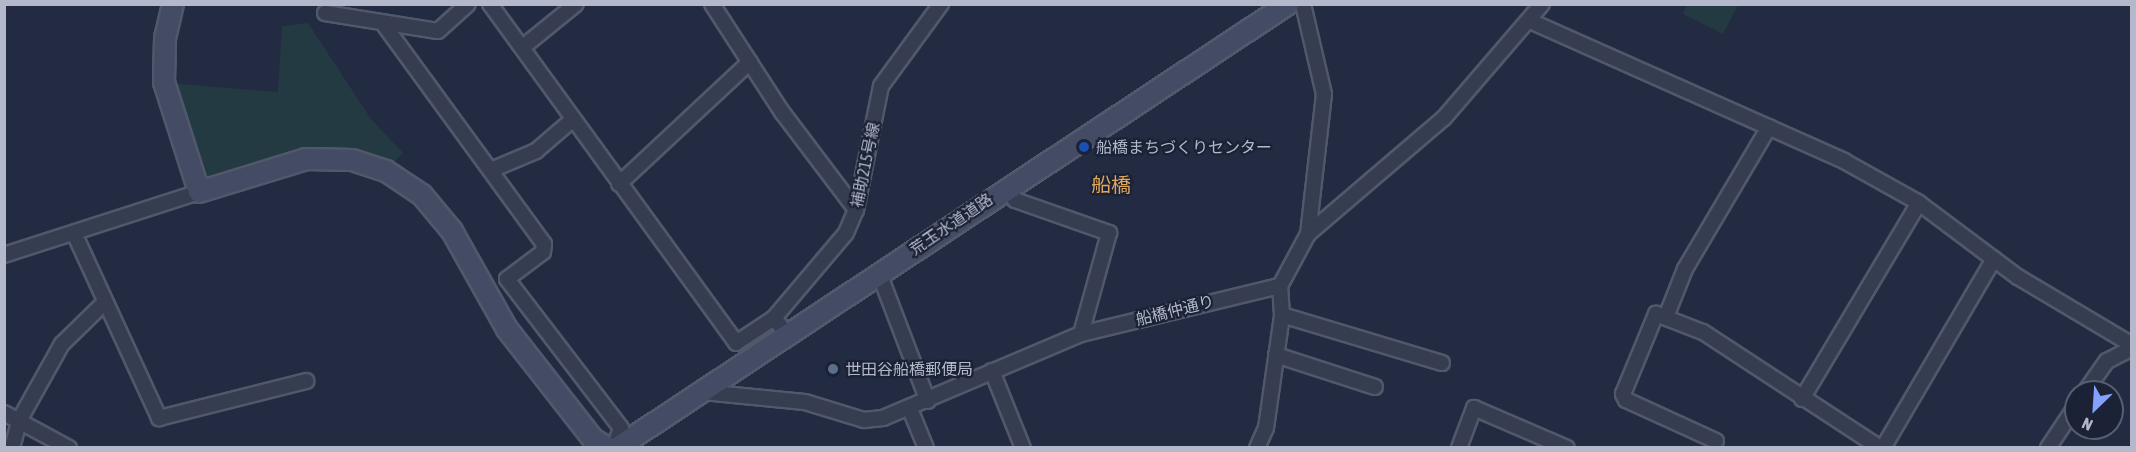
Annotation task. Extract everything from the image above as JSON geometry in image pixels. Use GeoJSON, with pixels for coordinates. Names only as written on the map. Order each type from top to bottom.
{"type":"FeatureCollection","features":[{"type":"Feature","properties":{"kind":"main road"},"geometry":{"type":"LineString","coordinates":[[173,4],[165,38],[164,82],[200,192],[306,159],[352,160],[386,171],[422,195],[452,231],[507,329],[592,439],[608,447]]}},
{"type":"Feature","properties":{"kind":"main road","name":"荒玉水道道路"},"geometry":{"type":"LineString","coordinates":[[616,447],[703,392],[1006,187],[1288,4]]}},
{"type":"Feature","properties":{"kind":"street"},"geometry":{"type":"LineString","coordinates":[[325,13],[438,31],[468,4]]}},
{"type":"Feature","properties":{"kind":"street"},"geometry":{"type":"LineString","coordinates":[[490,4],[523,47],[526,60],[749,360]]}},
{"type":"Feature","properties":{"kind":"street"},"geometry":{"type":"LineString","coordinates":[[523,47],[576,4]]}},
{"type":"Feature","properties":{"kind":"street"},"geometry":{"type":"LineString","coordinates":[[712,4],[750,62],[856,210]]}},
{"type":"Feature","properties":{"kind":"street","name":"補助215号線"},"geometry":{"type":"LineString","coordinates":[[736,343],[774,318],[846,233],[856,210],[881,86],[941,4]]}},
{"type":"Feature","properties":{"kind":"street"},"geometry":{"type":"LineString","coordinates":[[1303,4],[1324,94],[1308,234]]}},
{"type":"Feature","properties":{"kind":"street"},"geometry":{"type":"LineString","coordinates":[[1257,447],[1266,428],[1282,315],[1280,286],[1308,234],[1431,131],[1530,21],[1542,4]]}},
{"type":"Feature","properties":{"kind":"street"},"geometry":{"type":"LineString","coordinates":[[1530,21],[1769,127],[1919,203],[1994,260],[2132,347],[2107,361],[2094,380]]}},
{"type":"Feature","properties":{"kind":"street"},"geometry":{"type":"LineString","coordinates":[[382,22],[544,244],[543,252],[507,279],[621,428],[616,447]]}},
{"type":"Feature","properties":{"kind":"street"},"geometry":{"type":"LineString","coordinates":[[619,184],[750,62]]}},
{"type":"Feature","properties":{"kind":"street"},"geometry":{"type":"LineString","coordinates":[[491,170],[536,151],[572,120]]}},
{"type":"Feature","properties":{"kind":"street"},"geometry":{"type":"LineString","coordinates":[[1666,317],[1685,268],[1769,127]]}},
{"type":"Feature","properties":{"kind":"street"},"geometry":{"type":"LineString","coordinates":[[1006,187],[1015,200],[1109,233],[1081,334]]}},
{"type":"Feature","properties":{"kind":"street"},"geometry":{"type":"LineString","coordinates":[[4,255],[200,192]]}},
{"type":"Feature","properties":{"kind":"street"},"geometry":{"type":"LineString","coordinates":[[1802,399],[1919,203]]}},
{"type":"Feature","properties":{"kind":"street"},"geometry":{"type":"LineString","coordinates":[[74,232],[104,303],[159,418],[306,381]]}},
{"type":"Feature","properties":{"kind":"street"},"geometry":{"type":"LineString","coordinates":[[1716,441],[1626,400],[1623,394],[1656,314],[1703,332],[1802,399],[1882,447],[1994,260]]}},
{"type":"Feature","properties":{"kind":"street"},"geometry":{"type":"LineString","coordinates":[[879,273],[928,401]]}},
{"type":"Feature","properties":{"kind":"street","name":"船橋仲通り"},"geometry":{"type":"LineString","coordinates":[[703,392],[805,402],[864,420],[910,409],[992,371],[1081,334],[1280,286]]}},
{"type":"Feature","properties":{"kind":"street"},"geometry":{"type":"LineString","coordinates":[[12,447],[20,419],[62,344],[104,303]]}},
{"type":"Feature","properties":{"kind":"street"},"geometry":{"type":"LineString","coordinates":[[1282,315],[1442,363]]}},
{"type":"Feature","properties":{"kind":"street"},"geometry":{"type":"LineString","coordinates":[[774,318],[787,334]]}},
{"type":"Feature","properties":{"kind":"street"},"geometry":{"type":"LineString","coordinates":[[1276,355],[1375,387]]}},
{"type":"Feature","properties":{"kind":"street"},"geometry":{"type":"LineString","coordinates":[[992,371],[1023,447]]}},
{"type":"Feature","properties":{"kind":"street"},"geometry":{"type":"LineString","coordinates":[[1460,447],[1474,408],[1567,447]]}},
{"type":"Feature","properties":{"kind":"street"},"geometry":{"type":"LineString","coordinates":[[910,409],[926,447]]}},
{"type":"Feature","properties":{"kind":"street"},"geometry":{"type":"LineString","coordinates":[[4,413],[20,419],[69,447]]}},
{"type":"Feature","properties":{"kind":"street"},"geometry":{"type":"LineString","coordinates":[[2048,447],[2064,424]]}},
{"type":"Feature","properties":{"kind":"shaded area"},"geometry":{"type":"Polygon","coordinates":[[[1687,4],[1738,5],[1723,34],[1683,14],[1687,4]]]}},
{"type":"Feature","properties":{"kind":"shaded area"},"geometry":{"type":"Polygon","coordinates":[[[308,23],[371,119],[403,153],[389,168],[353,158],[201,190],[167,83],[278,92],[282,26],[308,23]]]}},
{"type":"Feature","properties":{"kind":"place","name":"船橋まちづくりセンター"},"geometry":{"type":"Point","coordinates":[1084,147]}},
{"type":"Feature","properties":{"kind":"place","name":"世田谷船橋郵便局"},"geometry":{"type":"Point","coordinates":[833,369]}},
{"type":"Feature","properties":{"kind":"district","name":"船橋"},"geometry":{"type":"Point","coordinates":[1111,184]}}]}
